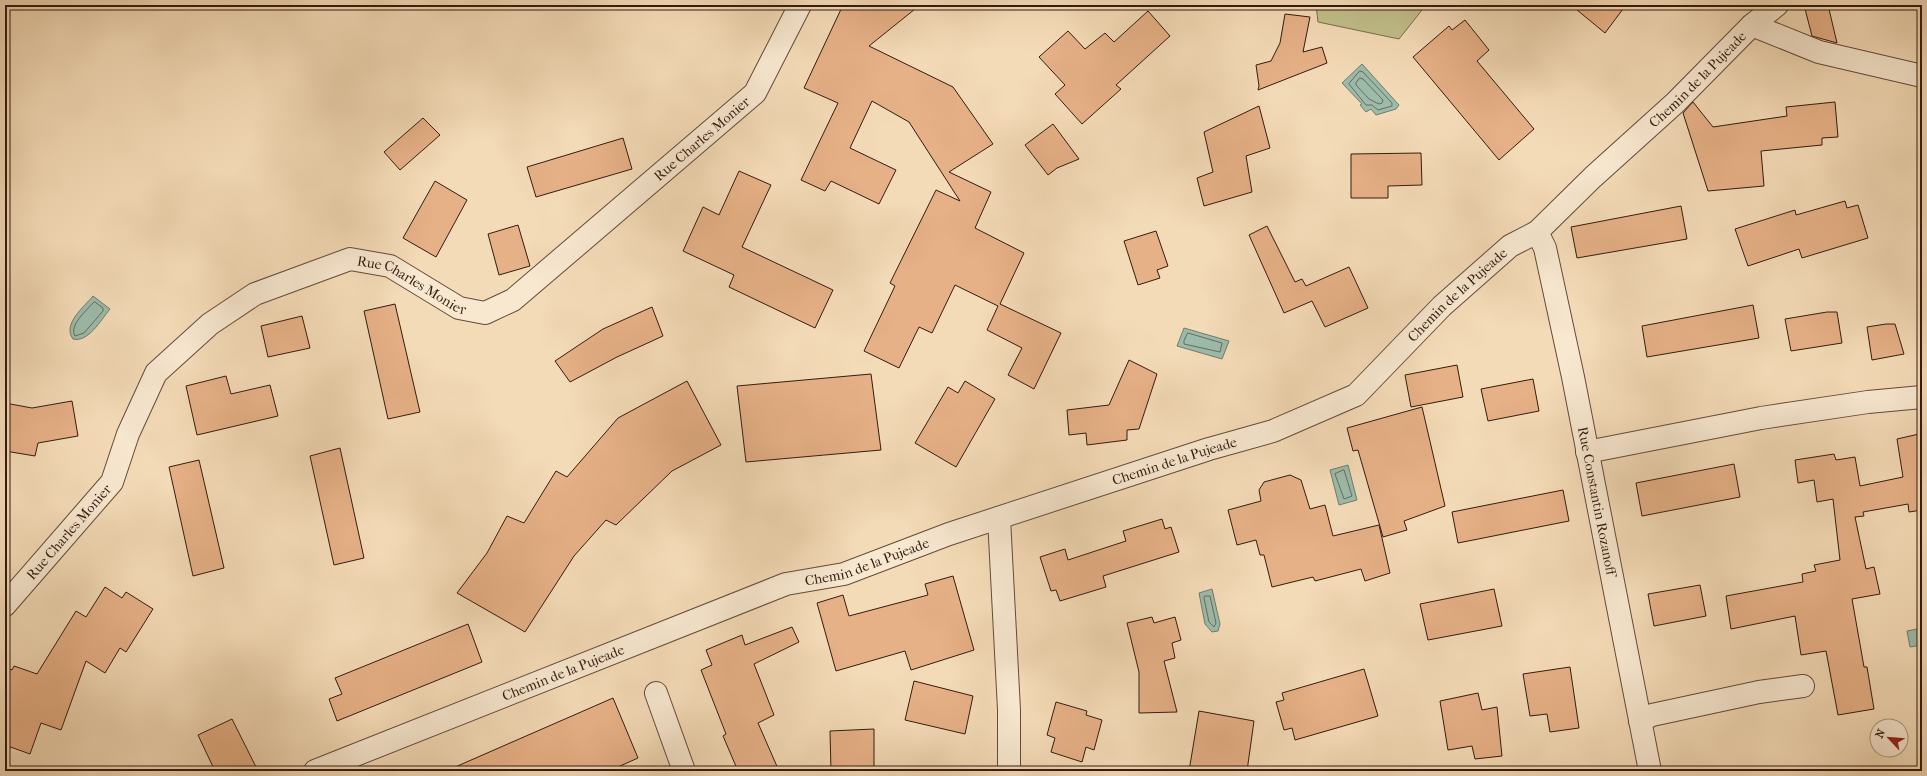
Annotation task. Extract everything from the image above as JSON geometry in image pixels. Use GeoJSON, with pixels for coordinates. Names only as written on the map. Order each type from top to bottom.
{"type":"FeatureCollection","features":[{"type":"Feature","properties":{"kind":"street","name":"Rue Charles Monier"},"geometry":{"type":"LineString","coordinates":[[5,605],[112,482],[128,434],[156,373],[210,324],[255,294],[350,259],[390,266],[459,308],[486,313],[513,300],[755,93],[800,5]]}},
{"type":"Feature","properties":{"kind":"street"},"geometry":{"type":"LineString","coordinates":[[1752,25],[1777,5]]}},
{"type":"Feature","properties":{"kind":"street","name":"Chemin de la Pujeade"},"geometry":{"type":"LineString","coordinates":[[315,771],[786,584],[844,574],[949,534],[1209,449],[1273,431],[1356,395],[1442,306],[1510,246],[1537,232],[1593,177],[1675,103],[1752,25],[1820,52],[1922,76]]}},
{"type":"Feature","properties":{"kind":"street","name":"Rue Constantin Rozanoff"},"geometry":{"type":"LineString","coordinates":[[1537,232],[1545,248],[1650,771]]}},
{"type":"Feature","properties":{"kind":"street"},"geometry":{"type":"LineString","coordinates":[[1587,452],[1762,418],[1868,402],[1922,397]]}},
{"type":"Feature","properties":{"kind":"street"},"geometry":{"type":"LineString","coordinates":[[999,518],[1009,710],[1009,771]]}},
{"type":"Feature","properties":{"kind":"street"},"geometry":{"type":"LineString","coordinates":[[1640,722],[1652,715],[1759,692],[1803,686]]}},
{"type":"Feature","properties":{"kind":"street"},"geometry":{"type":"LineString","coordinates":[[656,693],[684,771]]}},
{"type":"Feature","properties":{"kind":"shaded area"},"geometry":{"type":"Polygon","coordinates":[[[1316,5],[1426,5],[1399,39],[1318,22],[1316,5]]]}},
{"type":"Feature","properties":{"kind":"water"},"geometry":{"type":"Polygon","coordinates":[[[1362,64],[1399,105],[1396,109],[1376,115],[1371,109],[1366,112],[1360,105],[1362,104],[1342,83],[1362,64]]]}},
{"type":"Feature","properties":{"kind":"water"},"geometry":{"type":"Polygon","coordinates":[[[93,296],[110,309],[94,330],[84,338],[73,339],[70,333],[72,322],[80,310],[93,296]]]}},
{"type":"Feature","properties":{"kind":"water"},"geometry":{"type":"Polygon","coordinates":[[[1184,328],[1229,341],[1222,359],[1177,346],[1184,328]]]}},
{"type":"Feature","properties":{"kind":"water"},"geometry":{"type":"Polygon","coordinates":[[[1348,465],[1357,500],[1339,505],[1330,470],[1348,465]]]}},
{"type":"Feature","properties":{"kind":"water"},"geometry":{"type":"Polygon","coordinates":[[[1212,589],[1220,624],[1218,631],[1212,632],[1205,624],[1199,593],[1212,589]]]}},
{"type":"Feature","properties":{"kind":"water"},"geometry":{"type":"Polygon","coordinates":[[[1922,628],[1922,645],[1910,647],[1907,631],[1922,628]]]}},
{"type":"Feature","properties":{"kind":"building"},"geometry":{"type":"Polygon","coordinates":[[[843,5],[920,5],[869,46],[953,87],[993,144],[949,172],[991,192],[975,228],[1024,253],[1000,304],[1061,333],[1034,389],[1008,375],[1022,348],[987,330],[998,306],[955,285],[932,333],[919,327],[899,368],[864,351],[895,286],[890,283],[936,190],[960,201],[909,122],[872,101],[850,148],[896,170],[879,204],[831,181],[825,191],[801,180],[838,103],[804,88],[843,5]]]}},
{"type":"Feature","properties":{"kind":"building"},"geometry":{"type":"Polygon","coordinates":[[[1571,5],[1626,5],[1605,33],[1571,5]]]}},
{"type":"Feature","properties":{"kind":"building"},"geometry":{"type":"Polygon","coordinates":[[[1804,5],[1828,5],[1837,43],[1812,36],[1804,5]]]}},
{"type":"Feature","properties":{"kind":"building"},"geometry":{"type":"Polygon","coordinates":[[[1148,11],[1170,36],[1116,85],[1121,89],[1082,124],[1055,94],[1065,85],[1039,57],[1068,31],[1085,49],[1105,33],[1114,42],[1148,11]]]}},
{"type":"Feature","properties":{"kind":"building"},"geometry":{"type":"Polygon","coordinates":[[[1285,14],[1310,17],[1303,52],[1322,47],[1327,63],[1258,90],[1259,86],[1256,65],[1271,61],[1280,43],[1285,14]]]}},
{"type":"Feature","properties":{"kind":"building"},"geometry":{"type":"Polygon","coordinates":[[[1465,20],[1489,50],[1477,61],[1534,129],[1499,160],[1413,57],[1449,26],[1452,30],[1465,20]]]}},
{"type":"Feature","properties":{"kind":"building"},"geometry":{"type":"Polygon","coordinates":[[[1693,102],[1713,127],[1787,116],[1786,107],[1835,102],[1838,137],[1822,138],[1822,145],[1761,151],[1764,186],[1708,191],[1683,113],[1693,102]]]}},
{"type":"Feature","properties":{"kind":"building"},"geometry":{"type":"Polygon","coordinates":[[[1259,106],[1270,148],[1246,156],[1252,192],[1204,206],[1197,178],[1213,172],[1204,132],[1259,106]]]}},
{"type":"Feature","properties":{"kind":"building"},"geometry":{"type":"Polygon","coordinates":[[[423,118],[440,135],[400,170],[384,152],[423,118]]]}},
{"type":"Feature","properties":{"kind":"building"},"geometry":{"type":"Polygon","coordinates":[[[1053,124],[1079,159],[1057,168],[1048,175],[1025,145],[1053,124]]]}},
{"type":"Feature","properties":{"kind":"building"},"geometry":{"type":"Polygon","coordinates":[[[623,138],[632,169],[536,197],[527,167],[623,138]]]}},
{"type":"Feature","properties":{"kind":"building"},"geometry":{"type":"Polygon","coordinates":[[[1421,153],[1422,185],[1388,186],[1388,198],[1351,198],[1351,154],[1421,153]]]}},
{"type":"Feature","properties":{"kind":"building"},"geometry":{"type":"Polygon","coordinates":[[[739,171],[771,185],[742,247],[833,290],[815,328],[729,287],[734,275],[683,251],[703,207],[719,215],[739,171]]]}},
{"type":"Feature","properties":{"kind":"building"},"geometry":{"type":"Polygon","coordinates":[[[435,181],[467,200],[436,257],[403,238],[435,181]]]}},
{"type":"Feature","properties":{"kind":"building"},"geometry":{"type":"Polygon","coordinates":[[[1845,201],[1847,208],[1858,205],[1868,238],[1802,258],[1799,249],[1748,266],[1735,229],[1795,210],[1796,215],[1845,201]]]}},
{"type":"Feature","properties":{"kind":"building"},"geometry":{"type":"Polygon","coordinates":[[[1681,206],[1687,239],[1577,258],[1571,227],[1681,206]]]}},
{"type":"Feature","properties":{"kind":"building"},"geometry":{"type":"Polygon","coordinates":[[[518,225],[530,266],[499,275],[488,234],[518,225]]]}},
{"type":"Feature","properties":{"kind":"building"},"geometry":{"type":"Polygon","coordinates":[[[1267,226],[1295,282],[1302,279],[1306,286],[1349,267],[1368,308],[1325,327],[1312,301],[1284,313],[1249,235],[1267,226]]]}},
{"type":"Feature","properties":{"kind":"building"},"geometry":{"type":"Polygon","coordinates":[[[1156,231],[1168,266],[1157,270],[1160,278],[1138,285],[1124,241],[1156,231]]]}},
{"type":"Feature","properties":{"kind":"building"},"geometry":{"type":"Polygon","coordinates":[[[395,304],[420,412],[388,419],[364,311],[395,304]]]}},
{"type":"Feature","properties":{"kind":"building"},"geometry":{"type":"Polygon","coordinates":[[[1753,305],[1759,338],[1647,357],[1642,326],[1753,305]]]}},
{"type":"Feature","properties":{"kind":"building"},"geometry":{"type":"Polygon","coordinates":[[[652,307],[663,336],[617,357],[570,382],[555,361],[603,329],[652,307]]]}},
{"type":"Feature","properties":{"kind":"building"},"geometry":{"type":"Polygon","coordinates":[[[1827,312],[1837,312],[1842,343],[1791,351],[1785,319],[1827,312]]]}},
{"type":"Feature","properties":{"kind":"building"},"geometry":{"type":"Polygon","coordinates":[[[302,316],[310,348],[268,357],[261,326],[302,316]]]}},
{"type":"Feature","properties":{"kind":"building"},"geometry":{"type":"Polygon","coordinates":[[[1895,324],[1904,354],[1872,360],[1867,327],[1895,324]]]}},
{"type":"Feature","properties":{"kind":"building"},"geometry":{"type":"Polygon","coordinates":[[[1129,360],[1157,374],[1139,429],[1127,430],[1127,440],[1087,445],[1086,433],[1069,435],[1067,410],[1109,405],[1129,360]]]}},
{"type":"Feature","properties":{"kind":"building"},"geometry":{"type":"Polygon","coordinates":[[[1457,365],[1463,397],[1411,407],[1405,375],[1457,365]]]}},
{"type":"Feature","properties":{"kind":"building"},"geometry":{"type":"Polygon","coordinates":[[[871,374],[881,450],[746,462],[737,386],[871,374]]]}},
{"type":"Feature","properties":{"kind":"building"},"geometry":{"type":"Polygon","coordinates":[[[226,376],[231,394],[270,385],[278,416],[197,435],[186,386],[226,376]]]}},
{"type":"Feature","properties":{"kind":"building"},"geometry":{"type":"Polygon","coordinates":[[[1533,379],[1539,411],[1488,421],[1481,389],[1533,379]]]}},
{"type":"Feature","properties":{"kind":"building"},"geometry":{"type":"Polygon","coordinates":[[[687,381],[721,445],[672,471],[616,525],[606,520],[574,556],[525,632],[457,593],[487,553],[507,516],[524,523],[556,471],[567,477],[618,418],[687,381]]]}},
{"type":"Feature","properties":{"kind":"building"},"geometry":{"type":"Polygon","coordinates":[[[965,381],[995,399],[956,467],[915,443],[948,387],[958,393],[965,381]]]}},
{"type":"Feature","properties":{"kind":"building"},"geometry":{"type":"Polygon","coordinates":[[[72,401],[78,436],[38,443],[35,456],[5,451],[5,403],[32,408],[72,401]]]}},
{"type":"Feature","properties":{"kind":"building"},"geometry":{"type":"Polygon","coordinates":[[[1422,407],[1445,506],[1404,521],[1407,530],[1383,537],[1358,450],[1353,451],[1347,428],[1422,407]]]}},
{"type":"Feature","properties":{"kind":"building"},"geometry":{"type":"Polygon","coordinates":[[[1919,434],[1922,454],[1922,510],[1909,512],[1908,504],[1863,512],[1864,516],[1855,517],[1866,569],[1874,567],[1880,594],[1852,599],[1864,667],[1867,667],[1874,709],[1838,715],[1826,651],[1801,655],[1795,616],[1731,629],[1726,596],[1803,582],[1802,574],[1816,571],[1814,565],[1840,560],[1833,499],[1817,502],[1814,480],[1798,483],[1795,460],[1834,454],[1836,460],[1855,457],[1860,486],[1903,477],[1897,439],[1919,434]]]}},
{"type":"Feature","properties":{"kind":"building"},"geometry":{"type":"Polygon","coordinates":[[[340,448],[364,558],[334,565],[310,456],[340,448]]]}},
{"type":"Feature","properties":{"kind":"building"},"geometry":{"type":"Polygon","coordinates":[[[199,460],[224,568],[193,576],[169,467],[199,460]]]}},
{"type":"Feature","properties":{"kind":"building"},"geometry":{"type":"Polygon","coordinates":[[[1734,464],[1740,497],[1642,516],[1636,483],[1734,464]]]}},
{"type":"Feature","properties":{"kind":"building"},"geometry":{"type":"Polygon","coordinates":[[[1290,475],[1301,480],[1310,509],[1325,505],[1333,536],[1379,525],[1390,573],[1365,581],[1361,569],[1315,581],[1313,577],[1272,587],[1264,555],[1260,555],[1256,540],[1237,545],[1228,510],[1261,501],[1259,490],[1264,482],[1290,475]]]}},
{"type":"Feature","properties":{"kind":"building"},"geometry":{"type":"Polygon","coordinates":[[[1563,490],[1569,521],[1458,543],[1452,512],[1563,490]]]}},
{"type":"Feature","properties":{"kind":"building"},"geometry":{"type":"Polygon","coordinates":[[[1162,519],[1165,529],[1171,527],[1179,552],[1103,576],[1106,587],[1060,601],[1056,590],[1051,591],[1040,557],[1065,549],[1068,560],[1126,541],[1123,531],[1162,519]]]}},
{"type":"Feature","properties":{"kind":"building"},"geometry":{"type":"Polygon","coordinates":[[[953,576],[974,650],[911,670],[905,651],[836,671],[817,603],[843,595],[849,616],[928,595],[925,584],[953,576]]]}},
{"type":"Feature","properties":{"kind":"building"},"geometry":{"type":"Polygon","coordinates":[[[1700,585],[1706,616],[1654,626],[1648,594],[1700,585]]]}},
{"type":"Feature","properties":{"kind":"building"},"geometry":{"type":"Polygon","coordinates":[[[105,587],[122,598],[126,592],[153,609],[126,652],[120,648],[105,673],[86,661],[61,730],[41,723],[30,754],[5,745],[5,667],[12,670],[14,666],[37,674],[76,611],[86,617],[105,587]]]}},
{"type":"Feature","properties":{"kind":"building"},"geometry":{"type":"Polygon","coordinates":[[[1494,589],[1502,626],[1428,640],[1420,604],[1494,589]]]}},
{"type":"Feature","properties":{"kind":"building"},"geometry":{"type":"Polygon","coordinates":[[[1152,617],[1154,623],[1175,617],[1181,640],[1172,643],[1175,658],[1164,661],[1177,712],[1139,713],[1139,672],[1127,623],[1152,617]]]}},
{"type":"Feature","properties":{"kind":"building"},"geometry":{"type":"Polygon","coordinates":[[[468,624],[482,662],[337,721],[329,699],[342,694],[335,678],[468,624]]]}},
{"type":"Feature","properties":{"kind":"building"},"geometry":{"type":"Polygon","coordinates":[[[792,627],[799,642],[754,664],[774,715],[758,723],[779,771],[738,771],[723,736],[726,734],[701,670],[712,665],[706,650],[742,635],[745,645],[792,627]]]}},
{"type":"Feature","properties":{"kind":"building"},"geometry":{"type":"Polygon","coordinates":[[[1570,667],[1579,728],[1550,732],[1547,714],[1530,716],[1523,674],[1570,667]]]}},
{"type":"Feature","properties":{"kind":"building"},"geometry":{"type":"Polygon","coordinates":[[[1364,669],[1378,716],[1295,740],[1292,728],[1284,730],[1276,702],[1284,700],[1282,693],[1364,669]]]}},
{"type":"Feature","properties":{"kind":"building"},"geometry":{"type":"Polygon","coordinates":[[[914,681],[973,696],[965,734],[905,720],[914,681]]]}},
{"type":"Feature","properties":{"kind":"building"},"geometry":{"type":"Polygon","coordinates":[[[1478,693],[1482,710],[1497,707],[1502,756],[1475,759],[1472,746],[1448,750],[1440,701],[1478,693]]]}},
{"type":"Feature","properties":{"kind":"building"},"geometry":{"type":"Polygon","coordinates":[[[613,698],[638,758],[609,771],[446,771],[613,698]]]}},
{"type":"Feature","properties":{"kind":"building"},"geometry":{"type":"Polygon","coordinates":[[[1056,702],[1087,711],[1086,715],[1102,720],[1094,750],[1086,747],[1082,762],[1051,752],[1055,738],[1047,735],[1056,702]]]}},
{"type":"Feature","properties":{"kind":"building"},"geometry":{"type":"Polygon","coordinates":[[[1199,711],[1254,721],[1247,771],[1189,771],[1199,711]]]}},
{"type":"Feature","properties":{"kind":"building"},"geometry":{"type":"Polygon","coordinates":[[[232,719],[258,771],[215,771],[198,735],[232,719]]]}},
{"type":"Feature","properties":{"kind":"building"},"geometry":{"type":"Polygon","coordinates":[[[874,729],[874,771],[831,771],[830,731],[874,729]]]}}]}
